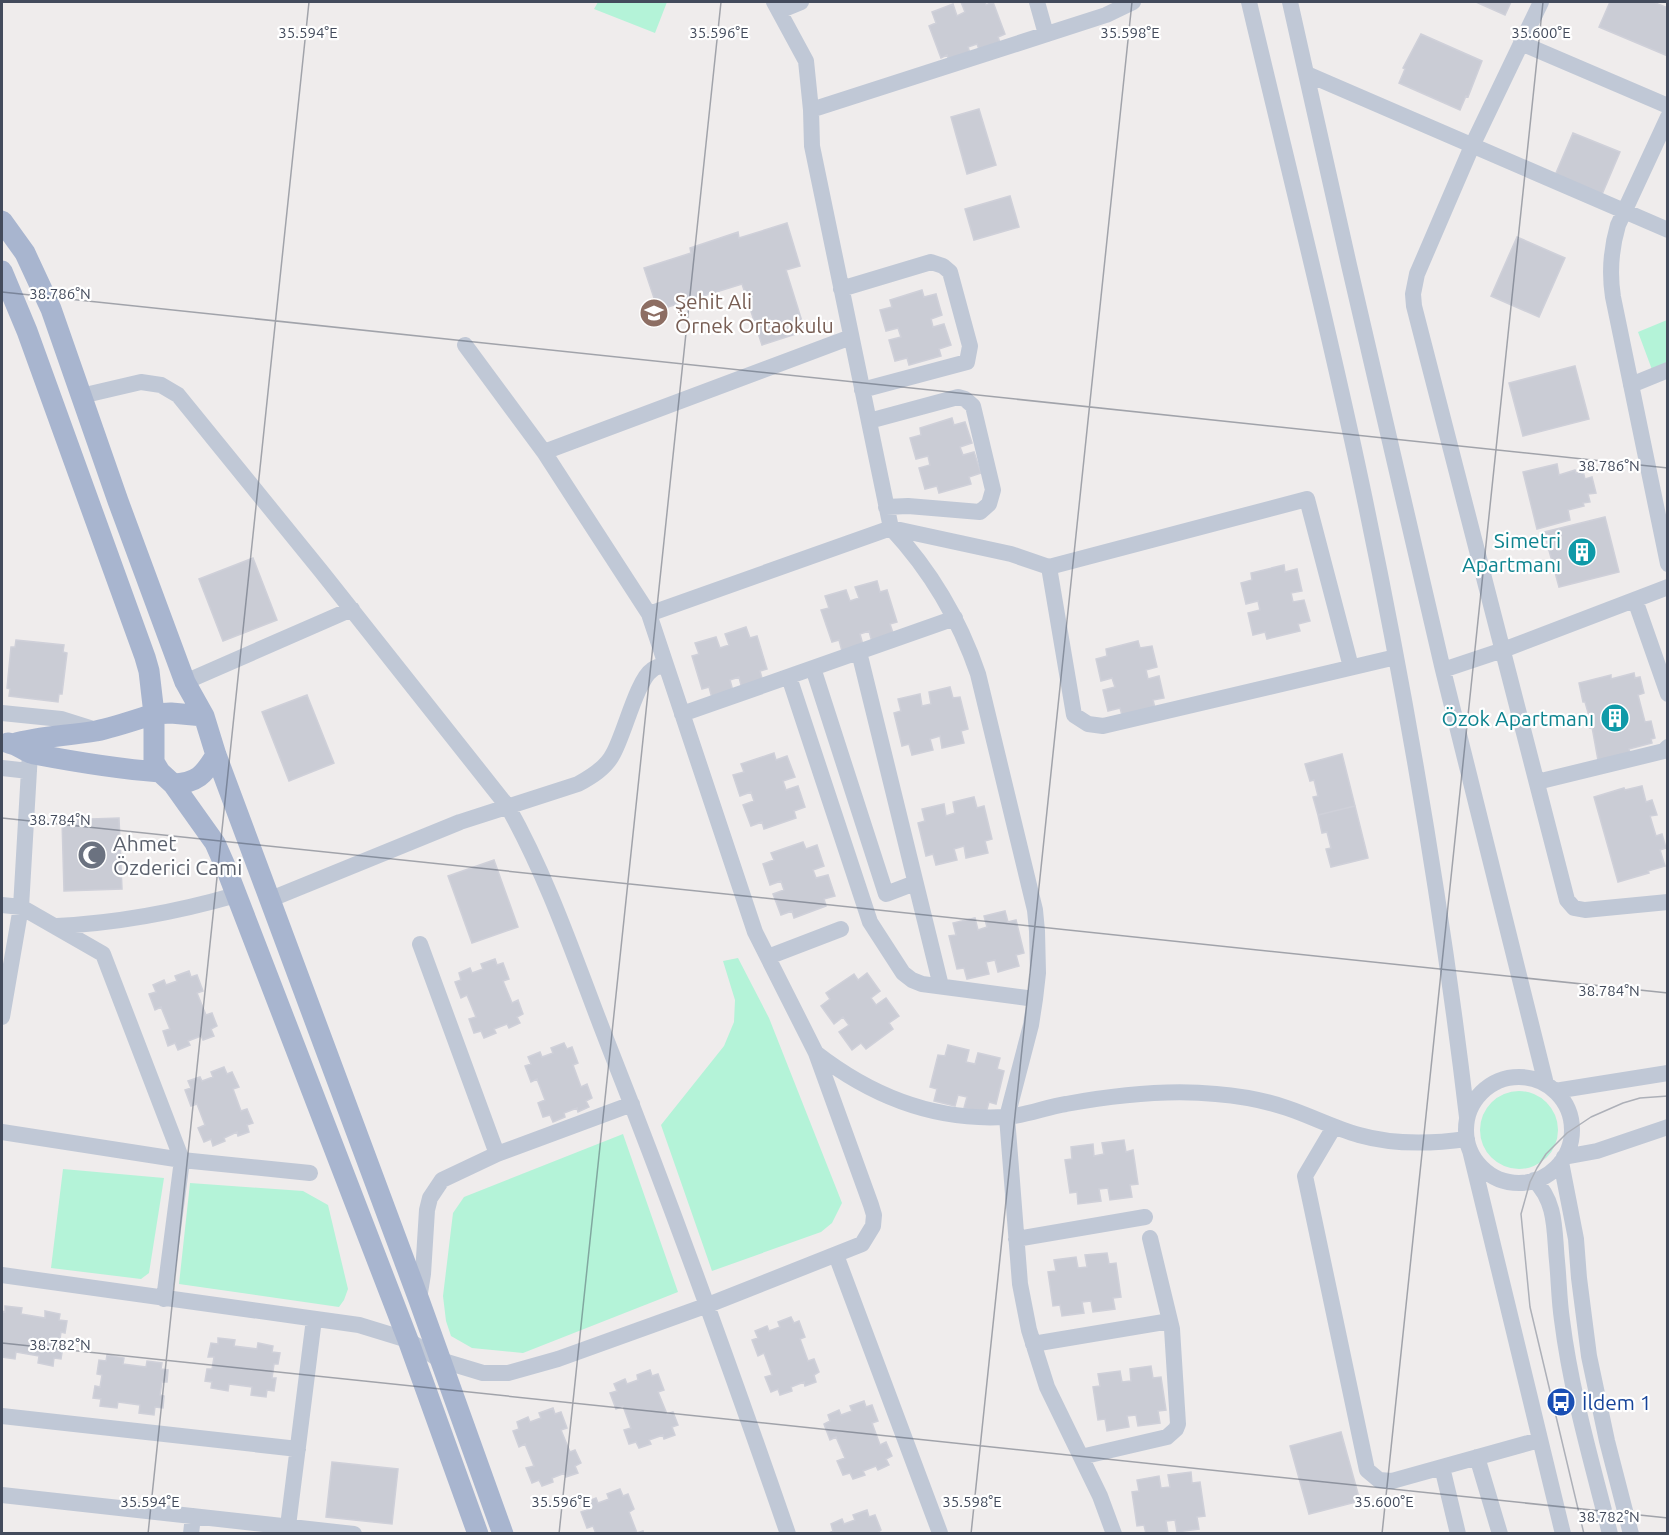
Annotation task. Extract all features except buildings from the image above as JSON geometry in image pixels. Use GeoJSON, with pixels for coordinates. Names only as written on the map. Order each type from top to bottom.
{"type":"FeatureCollection","features":[{"type":"Feature","properties":{"kind":"main road"},"geometry":{"type":"LineString","coordinates":[[2,221],[14,236],[34,271],[51,309],[185,682],[204,716],[216,755],[419,1300],[503,1533]]}},
{"type":"Feature","properties":{"kind":"main road"},"geometry":{"type":"LineString","coordinates":[[2,271],[31,342],[150,672],[154,702],[154,762],[215,843],[408,1340],[478,1533]]}},
{"type":"Feature","properties":{"kind":"main road"},"geometry":{"type":"LineString","coordinates":[[18,753],[31,739],[97,730],[154,714],[204,716]]}},
{"type":"Feature","properties":{"kind":"main road"},"geometry":{"type":"LineString","coordinates":[[18,753],[122,769],[186,784],[207,771],[216,755]]}},
{"type":"Feature","properties":{"kind":"street"},"geometry":{"type":"LineString","coordinates":[[801,2],[777,6],[806,61],[812,146],[891,528],[936,583],[956,618],[978,674],[1035,910],[1038,952],[1035,999],[1031,1025],[1007,1117],[1020,1284],[1032,1344],[1059,1414],[1100,1496],[1114,1533]]}},
{"type":"Feature","properties":{"kind":"street"},"geometry":{"type":"LineString","coordinates":[[1038,2],[1046,34]]}},
{"type":"Feature","properties":{"kind":"street"},"geometry":{"type":"LineString","coordinates":[[811,110],[1106,15],[1133,2]]}},
{"type":"Feature","properties":{"kind":"street"},"geometry":{"type":"LineString","coordinates":[[1249,2],[1359,471],[1396,657],[1440,906],[1467,1117],[1468,1145],[1563,1533]]}},
{"type":"Feature","properties":{"kind":"street"},"geometry":{"type":"LineString","coordinates":[[1290,2],[1443,670],[1551,1088],[1568,1109],[1571,1120],[1570,1142],[1562,1160],[1553,1170],[1534,1180],[1523,1182],[1501,1179],[1482,1168],[1468,1145]]}},
{"type":"Feature","properties":{"kind":"street"},"geometry":{"type":"LineString","coordinates":[[1541,2],[1472,146],[1417,274],[1413,294],[1414,306],[1567,900],[1579,910],[1668,902]]}},
{"type":"Feature","properties":{"kind":"street"},"geometry":{"type":"LineString","coordinates":[[1521,43],[1668,106]]}},
{"type":"Feature","properties":{"kind":"street"},"geometry":{"type":"LineString","coordinates":[[1306,74],[1668,230]]}},
{"type":"Feature","properties":{"kind":"street"},"geometry":{"type":"LineString","coordinates":[[1668,117],[1624,212],[1611,253],[1611,282],[1668,564]]}},
{"type":"Feature","properties":{"kind":"street"},"geometry":{"type":"LineString","coordinates":[[841,289],[931,262],[943,266],[950,272],[970,346],[967,362],[862,390]]}},
{"type":"Feature","properties":{"kind":"street"},"geometry":{"type":"LineString","coordinates":[[544,452],[851,337]]}},
{"type":"Feature","properties":{"kind":"street"},"geometry":{"type":"LineString","coordinates":[[2,1275],[359,1325],[408,1340],[440,1360],[483,1373],[508,1373],[568,1356],[837,1255],[862,1244],[873,1226],[874,1215],[816,1053],[755,932],[648,614],[544,452],[465,345]]}},
{"type":"Feature","properties":{"kind":"street"},"geometry":{"type":"LineString","coordinates":[[1631,385],[1668,370]]}},
{"type":"Feature","properties":{"kind":"street"},"geometry":{"type":"LineString","coordinates":[[81,396],[141,382],[161,385],[178,395],[352,609],[508,807],[531,847],[632,1104],[708,1305],[788,1533]]}},
{"type":"Feature","properties":{"kind":"street"},"geometry":{"type":"LineString","coordinates":[[869,421],[958,397],[965,399],[973,406],[993,490],[989,504],[980,512],[908,506],[886,507]]}},
{"type":"Feature","properties":{"kind":"street"},"geometry":{"type":"LineString","coordinates":[[648,614],[891,528],[1011,554],[1049,567],[1307,499],[1350,668]]}},
{"type":"Feature","properties":{"kind":"street"},"geometry":{"type":"LineString","coordinates":[[1049,567],[1074,715],[1088,724],[1103,726],[1396,657]]}},
{"type":"Feature","properties":{"kind":"street"},"geometry":{"type":"LineString","coordinates":[[1443,670],[1503,650],[1668,587]]}},
{"type":"Feature","properties":{"kind":"street"},"geometry":{"type":"LineString","coordinates":[[1635,600],[1668,694]]}},
{"type":"Feature","properties":{"kind":"street"},"geometry":{"type":"LineString","coordinates":[[185,682],[352,609]]}},
{"type":"Feature","properties":{"kind":"street"},"geometry":{"type":"LineString","coordinates":[[682,714],[956,618]]}},
{"type":"Feature","properties":{"kind":"street"},"geometry":{"type":"LineString","coordinates":[[859,652],[941,986]]}},
{"type":"Feature","properties":{"kind":"street"},"geometry":{"type":"LineString","coordinates":[[271,899],[460,822],[578,784],[600,770],[612,756],[624,731],[642,681],[651,670],[665,664]]}},
{"type":"Feature","properties":{"kind":"street"},"geometry":{"type":"LineString","coordinates":[[813,668],[886,894],[915,883]]}},
{"type":"Feature","properties":{"kind":"street"},"geometry":{"type":"LineString","coordinates":[[789,677],[870,922],[907,977],[916,983],[1035,999]]}},
{"type":"Feature","properties":{"kind":"street"},"geometry":{"type":"LineString","coordinates":[[2,713],[61,719],[97,730]]}},
{"type":"Feature","properties":{"kind":"street"},"geometry":{"type":"LineString","coordinates":[[1537,782],[1664,751],[1668,747]]}},
{"type":"Feature","properties":{"kind":"street"},"geometry":{"type":"LineString","coordinates":[[2,768],[18,753]]}},
{"type":"Feature","properties":{"kind":"street"},"geometry":{"type":"LineString","coordinates":[[2,1017],[21,907],[18,753]]}},
{"type":"Feature","properties":{"kind":"street"},"geometry":{"type":"LineString","coordinates":[[57,926],[137,919],[236,895]]}},
{"type":"Feature","properties":{"kind":"street"},"geometry":{"type":"LineString","coordinates":[[2,905],[21,907],[103,954],[182,1160],[164,1299]]}},
{"type":"Feature","properties":{"kind":"street"},"geometry":{"type":"LineString","coordinates":[[768,957],[841,929]]}},
{"type":"Feature","properties":{"kind":"street"},"geometry":{"type":"LineString","coordinates":[[420,944],[497,1154]]}},
{"type":"Feature","properties":{"kind":"street"},"geometry":{"type":"LineString","coordinates":[[816,1053],[851,1078],[890,1098],[913,1106],[959,1116],[1007,1117],[1068,1103],[1098,1099],[1158,1093],[1201,1093],[1264,1101],[1359,1136],[1384,1140],[1468,1145]]}},
{"type":"Feature","properties":{"kind":"street"},"geometry":{"type":"LineString","coordinates":[[1467,1117],[1484,1089],[1503,1079],[1525,1077],[1551,1088],[1668,1073]]}},
{"type":"Feature","properties":{"kind":"street"},"geometry":{"type":"LineString","coordinates":[[419,1300],[423,1274],[426,1216],[435,1189],[442,1180],[497,1154],[632,1104]]}},
{"type":"Feature","properties":{"kind":"street"},"geometry":{"type":"LineString","coordinates":[[1334,1127],[1305,1176],[1365,1466],[1374,1478],[1385,1481],[1539,1440]]}},
{"type":"Feature","properties":{"kind":"street"},"geometry":{"type":"LineString","coordinates":[[1562,1160],[1668,1127]]}},
{"type":"Feature","properties":{"kind":"street"},"geometry":{"type":"LineString","coordinates":[[2,1132],[182,1160],[310,1173]]}},
{"type":"Feature","properties":{"kind":"street"},"geometry":{"type":"LineString","coordinates":[[1562,1160],[1576,1239],[1583,1318],[1593,1378],[1606,1441],[1631,1533]]}},
{"type":"Feature","properties":{"kind":"street"},"geometry":{"type":"LineString","coordinates":[[1534,1180],[1546,1195],[1553,1212],[1562,1320],[1569,1360],[1591,1464],[1610,1533]]}},
{"type":"Feature","properties":{"kind":"street"},"geometry":{"type":"LineString","coordinates":[[1016,1239],[1144,1217]]}},
{"type":"Feature","properties":{"kind":"street"},"geometry":{"type":"LineString","coordinates":[[1081,1457],[1167,1437],[1176,1429],[1179,1419],[1170,1321],[1150,1238]]}},
{"type":"Feature","properties":{"kind":"street"},"geometry":{"type":"LineString","coordinates":[[837,1255],[940,1533]]}},
{"type":"Feature","properties":{"kind":"street"},"geometry":{"type":"LineString","coordinates":[[288,1526],[314,1319]]}},
{"type":"Feature","properties":{"kind":"street"},"geometry":{"type":"LineString","coordinates":[[1032,1344],[1170,1321]]}},
{"type":"Feature","properties":{"kind":"street"},"geometry":{"type":"LineString","coordinates":[[2,1416],[298,1449]]}},
{"type":"Feature","properties":{"kind":"street"},"geometry":{"type":"LineString","coordinates":[[1477,1457],[1500,1533]]}},
{"type":"Feature","properties":{"kind":"street"},"geometry":{"type":"LineString","coordinates":[[1442,1467],[1458,1533]]}},
{"type":"Feature","properties":{"kind":"street"},"geometry":{"type":"LineString","coordinates":[[2,1496],[354,1533]]}},
{"type":"Feature","properties":{"kind":"street"},"geometry":{"type":"LineString","coordinates":[[190,1533],[192,1516]]}},
{"type":"Feature","properties":{"kind":"green space"},"geometry":{"type":"Polygon","coordinates":[[[598,2],[667,2],[655,33],[594,9],[598,2]]]}},
{"type":"Feature","properties":{"kind":"green space"},"geometry":{"type":"Polygon","coordinates":[[[1667,320],[1667,370],[1654,375],[1638,332],[1667,320]]]}},
{"type":"Feature","properties":{"kind":"green space"},"geometry":{"type":"Polygon","coordinates":[[[738,958],[769,1018],[842,1203],[832,1223],[821,1232],[712,1271],[661,1125],[724,1046],[734,1022],[735,1000],[723,961],[738,958]]]}},
{"type":"Feature","properties":{"kind":"green space"},"geometry":{"type":"Polygon","coordinates":[[[1519,1091],[1534,1094],[1546,1103],[1555,1115],[1558,1130],[1555,1145],[1546,1157],[1534,1166],[1519,1169],[1504,1166],[1492,1157],[1483,1145],[1480,1130],[1483,1115],[1492,1103],[1504,1094],[1519,1091]]]}},
{"type":"Feature","properties":{"kind":"green space"},"geometry":{"type":"Polygon","coordinates":[[[623,1134],[678,1292],[523,1353],[472,1348],[451,1336],[446,1321],[443,1296],[453,1213],[464,1197],[623,1134]]]}},
{"type":"Feature","properties":{"kind":"green space"},"geometry":{"type":"Polygon","coordinates":[[[63,1169],[164,1178],[149,1273],[141,1279],[51,1268],[63,1169]]]}},
{"type":"Feature","properties":{"kind":"green space"},"geometry":{"type":"Polygon","coordinates":[[[190,1183],[303,1191],[328,1205],[348,1289],[339,1307],[179,1284],[190,1183]]]}},
{"type":"Feature","properties":{"kind":"tram line"},"geometry":{"type":"LineString","coordinates":[[1584,1534],[1530,1307],[1521,1214],[1530,1182],[1537,1168],[1546,1154],[1567,1133],[1591,1117],[1623,1103],[1640,1098],[1668,1096]]}},
{"type":"Feature","properties":{"kind":"place","name":"Şehit Ali Örnek Ortaokulu"},"geometry":{"type":"Point","coordinates":[654,313]}},
{"type":"Feature","properties":{"kind":"place","name":"Simetri Apartmanı"},"geometry":{"type":"Point","coordinates":[1582,552]}},
{"type":"Feature","properties":{"kind":"place","name":"Özok Apartmanı"},"geometry":{"type":"Point","coordinates":[1615,718]}},
{"type":"Feature","properties":{"kind":"place","name":"Ahmet Özderici Cami"},"geometry":{"type":"Point","coordinates":[92,855]}},
{"type":"Feature","properties":{"kind":"place","name":"İldem 1"},"geometry":{"type":"Point","coordinates":[1561,1402]}}]}
